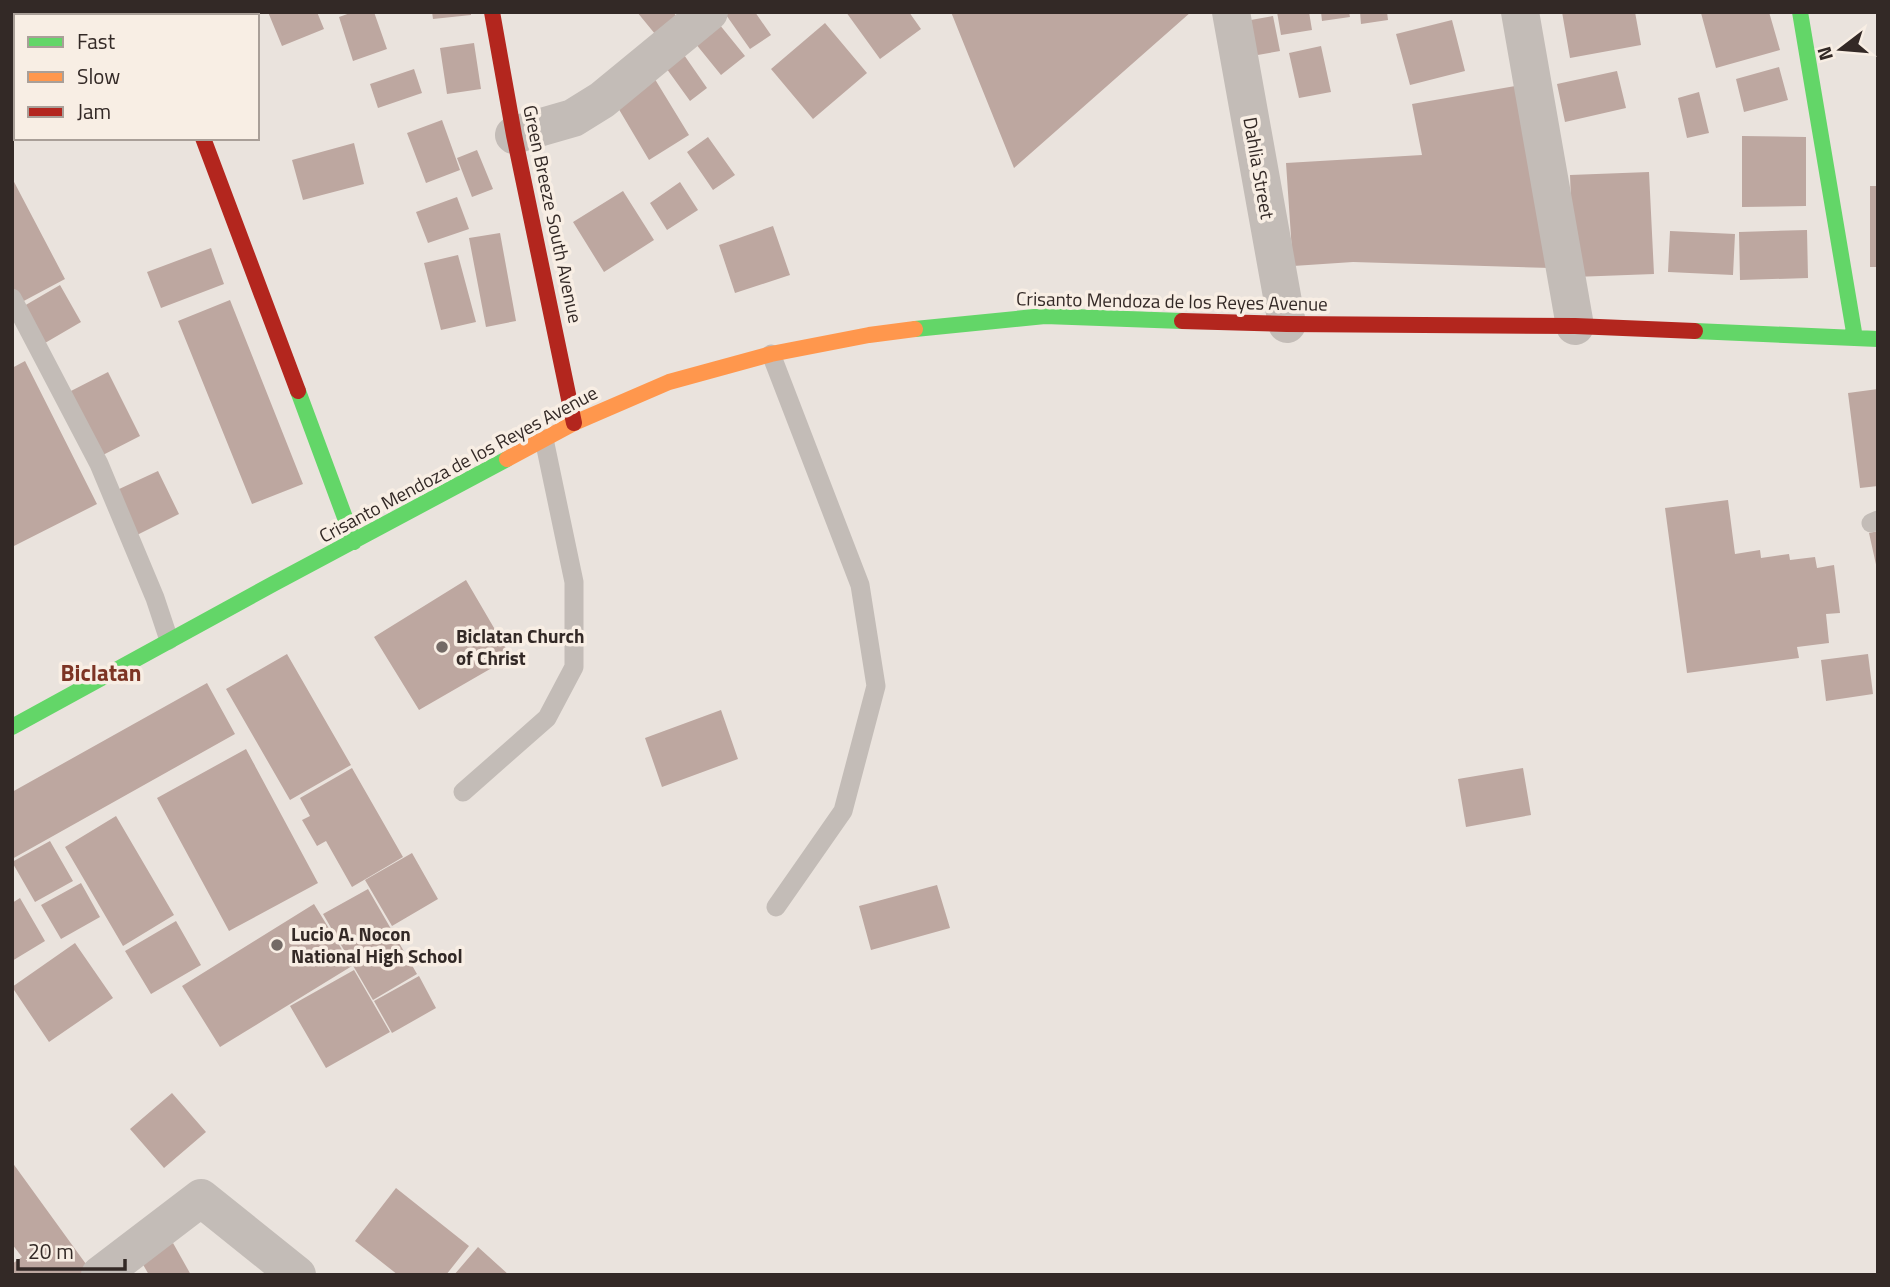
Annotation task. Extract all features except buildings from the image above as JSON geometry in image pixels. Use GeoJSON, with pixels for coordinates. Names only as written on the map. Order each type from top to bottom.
{"type":"FeatureCollection","features":[{"type":"Feature","properties":{"kind":"main road","name":"Green Breeze South Avenue"},"geometry":{"type":"LineString","coordinates":[[492,12],[514,135],[574,423]]}},
{"type":"Feature","properties":{"kind":"main road"},"geometry":{"type":"LineString","coordinates":[[1800,12],[1855,338]]}},
{"type":"Feature","properties":{"kind":"main road"},"geometry":{"type":"LineString","coordinates":[[204,140],[355,542]]}},
{"type":"Feature","properties":{"kind":"main road","name":"Crisanto Mendoza de los Reyes Avenue"},"geometry":{"type":"LineString","coordinates":[[12,727],[574,423],[669,382],[771,354],[869,335],[1045,316],[1287,324],[1575,326],[1878,339]]}},
{"type":"Feature","properties":{"kind":"street"},"geometry":{"type":"LineString","coordinates":[[514,135],[573,118],[602,100],[709,12]]}},
{"type":"Feature","properties":{"kind":"street","name":"Dahlia Street"},"geometry":{"type":"LineString","coordinates":[[1231,12],[1287,324]]}},
{"type":"Feature","properties":{"kind":"street"},"geometry":{"type":"LineString","coordinates":[[1520,12],[1575,326]]}},
{"type":"Feature","properties":{"kind":"street"},"geometry":{"type":"LineString","coordinates":[[100,1275],[201,1198],[297,1275]]}},
{"type":"Feature","properties":{"kind":"lane"},"geometry":{"type":"LineString","coordinates":[[12,298],[99,464],[155,598],[169,640]]}},
{"type":"Feature","properties":{"kind":"lane"},"geometry":{"type":"LineString","coordinates":[[771,354],[860,585],[876,686],[843,811],[776,907]]}},
{"type":"Feature","properties":{"kind":"lane"},"geometry":{"type":"LineString","coordinates":[[463,792],[547,718],[574,667],[574,582],[544,439]]}},
{"type":"Feature","properties":{"kind":"traffic: fast"},"geometry":{"type":"LineString","coordinates":[[1800,12],[1855,338]]}},
{"type":"Feature","properties":{"kind":"traffic: fast"},"geometry":{"type":"LineString","coordinates":[[915,329],[1045,316],[1182,321]]}},
{"type":"Feature","properties":{"kind":"traffic: fast"},"geometry":{"type":"LineString","coordinates":[[1695,331],[1878,339]]}},
{"type":"Feature","properties":{"kind":"traffic: fast"},"geometry":{"type":"LineString","coordinates":[[298,391],[354,542]]}},
{"type":"Feature","properties":{"kind":"traffic: fast"},"geometry":{"type":"LineString","coordinates":[[12,727],[507,459]]}},
{"type":"Feature","properties":{"kind":"traffic: slow"},"geometry":{"type":"LineString","coordinates":[[507,459],[574,423],[669,382],[771,354],[915,329]]}},
{"type":"Feature","properties":{"kind":"traffic: jam"},"geometry":{"type":"LineString","coordinates":[[492,12],[514,135],[574,423]]}},
{"type":"Feature","properties":{"kind":"traffic: jam"},"geometry":{"type":"LineString","coordinates":[[204,140],[298,391]]}},
{"type":"Feature","properties":{"kind":"traffic: jam"},"geometry":{"type":"LineString","coordinates":[[1182,321],[1575,326],[1695,331]]}},
{"type":"Feature","properties":{"kind":"place","name":"Biclatan Church of Christ"},"geometry":{"type":"Point","coordinates":[442,647]}},
{"type":"Feature","properties":{"kind":"place","name":"Lucio A. Nocon National High School"},"geometry":{"type":"Point","coordinates":[277,945]}},
{"type":"Feature","properties":{"kind":"district","name":"Biclatan"},"geometry":{"type":"Point","coordinates":[101,673]}}]}
